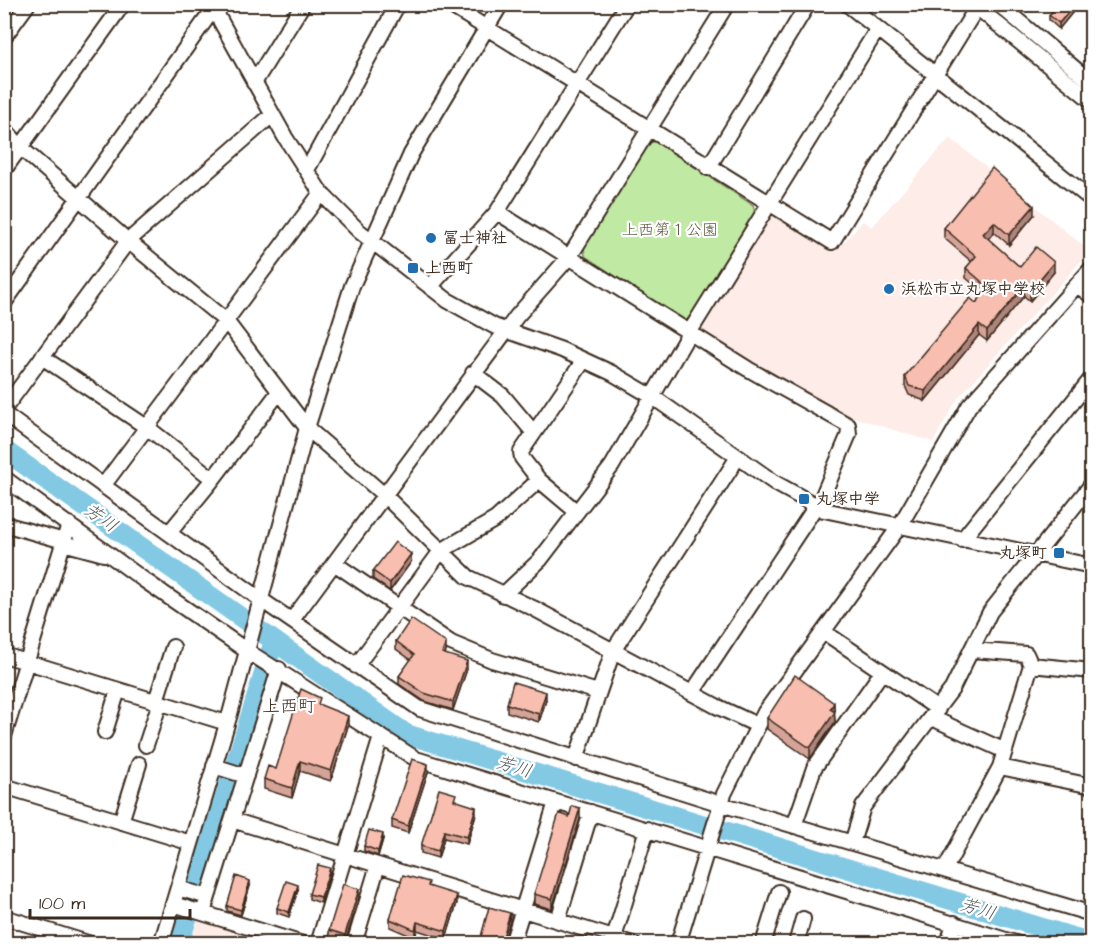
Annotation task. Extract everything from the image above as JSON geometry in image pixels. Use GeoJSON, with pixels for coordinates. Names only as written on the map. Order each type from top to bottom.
{"type":"FeatureCollection","features":[{"type":"Feature","properties":{"kind":"street"},"geometry":{"type":"LineString","coordinates":[[4,37],[28,4]]}},
{"type":"Feature","properties":{"kind":"street"},"geometry":{"type":"LineString","coordinates":[[4,170],[123,4]]}},
{"type":"Feature","properties":{"kind":"street"},"geometry":{"type":"LineString","coordinates":[[254,83],[303,4]]}},
{"type":"Feature","properties":{"kind":"street"},"geometry":{"type":"LineString","coordinates":[[307,170],[398,4]]}},
{"type":"Feature","properties":{"kind":"street"},"geometry":{"type":"LineString","coordinates":[[448,4],[708,168],[832,242],[977,6],[1092,100]]}},
{"type":"Feature","properties":{"kind":"street"},"geometry":{"type":"LineString","coordinates":[[161,944],[183,889],[191,843],[220,768],[227,723],[251,650],[259,603],[307,428],[342,312],[370,240],[411,154],[501,4]]}},
{"type":"Feature","properties":{"kind":"street"},"geometry":{"type":"LineString","coordinates":[[430,287],[497,212],[627,4]]}},
{"type":"Feature","properties":{"kind":"street"},"geometry":{"type":"LineString","coordinates":[[292,620],[473,373],[506,330],[570,256],[727,4]]}},
{"type":"Feature","properties":{"kind":"street"},"geometry":{"type":"LineString","coordinates":[[708,168],[808,4]]}},
{"type":"Feature","properties":{"kind":"street"},"geometry":{"type":"LineString","coordinates":[[847,4],[1092,200]]}},
{"type":"Feature","properties":{"kind":"street"},"geometry":{"type":"LineString","coordinates":[[998,4],[1092,83]]}},
{"type":"Feature","properties":{"kind":"street"},"geometry":{"type":"LineString","coordinates":[[4,303],[214,6],[272,115],[321,193],[370,240],[430,287],[468,313],[584,360],[653,397],[738,457],[817,507],[899,527],[1092,566]]}},
{"type":"Feature","properties":{"kind":"street"},"geometry":{"type":"LineString","coordinates":[[503,595],[536,564],[612,466],[689,333],[877,30]]}},
{"type":"Feature","properties":{"kind":"street"},"geometry":{"type":"LineString","coordinates":[[4,409],[128,241],[272,115]]}},
{"type":"Feature","properties":{"kind":"street"},"geometry":{"type":"LineString","coordinates":[[4,128],[21,148],[128,241],[226,321],[307,428],[383,494],[473,580],[533,608],[692,693],[758,725]]}},
{"type":"Feature","properties":{"kind":"street"},"geometry":{"type":"LineString","coordinates":[[103,486],[321,193]]}},
{"type":"Feature","properties":{"kind":"street"},"geometry":{"type":"LineString","coordinates":[[497,212],[689,333],[849,427],[849,434],[817,507],[692,693]]}},
{"type":"Feature","properties":{"kind":"street"},"geometry":{"type":"LineString","coordinates":[[678,944],[720,807],[758,725],[899,527],[969,406],[1092,268]]}},
{"type":"Feature","properties":{"kind":"street"},"geometry":{"type":"LineString","coordinates":[[1077,285],[1092,296]]}},
{"type":"Feature","properties":{"kind":"street"},"geometry":{"type":"LineString","coordinates":[[42,357],[148,428],[213,479]]}},
{"type":"Feature","properties":{"kind":"street"},"geometry":{"type":"LineString","coordinates":[[577,512],[539,480],[521,455],[584,360]]}},
{"type":"Feature","properties":{"kind":"street"},"geometry":{"type":"LineString","coordinates":[[473,373],[503,396],[534,434]]}},
{"type":"Feature","properties":{"kind":"street"},"geometry":{"type":"LineString","coordinates":[[962,540],[1092,378]]}},
{"type":"Feature","properties":{"kind":"street"},"geometry":{"type":"LineString","coordinates":[[169,533],[279,392]]}},
{"type":"Feature","properties":{"kind":"street"},"geometry":{"type":"LineString","coordinates":[[4,414],[169,533],[259,603],[292,620],[420,710],[720,807],[945,869],[1092,914]]}},
{"type":"Feature","properties":{"kind":"street"},"geometry":{"type":"LineString","coordinates":[[576,759],[613,651],[738,457]]}},
{"type":"Feature","properties":{"kind":"street"},"geometry":{"type":"LineString","coordinates":[[4,478],[112,556],[404,753],[428,763],[647,830],[708,846],[1019,944]]}},
{"type":"Feature","properties":{"kind":"street"},"geometry":{"type":"LineString","coordinates":[[356,666],[441,551],[496,519],[539,480]]}},
{"type":"Feature","properties":{"kind":"street"},"geometry":{"type":"LineString","coordinates":[[852,843],[863,807],[952,689],[990,612],[1092,484]]}},
{"type":"Feature","properties":{"kind":"street"},"geometry":{"type":"LineString","coordinates":[[4,524],[112,556]]}},
{"type":"Feature","properties":{"kind":"street"},"geometry":{"type":"LineString","coordinates":[[4,736],[69,524]]}},
{"type":"Feature","properties":{"kind":"street"},"geometry":{"type":"LineString","coordinates":[[334,563],[451,643],[492,660],[598,692]]}},
{"type":"Feature","properties":{"kind":"street"},"geometry":{"type":"LineString","coordinates":[[824,632],[882,672],[935,713],[1005,751]]}},
{"type":"Feature","properties":{"kind":"street"},"geometry":{"type":"LineString","coordinates":[[146,746],[173,647]]}},
{"type":"Feature","properties":{"kind":"street"},"geometry":{"type":"LineString","coordinates":[[945,869],[1000,767],[1032,665],[1026,654],[971,650]]}},
{"type":"Feature","properties":{"kind":"street"},"geometry":{"type":"LineString","coordinates":[[4,655],[227,723]]}},
{"type":"Feature","properties":{"kind":"street"},"geometry":{"type":"LineString","coordinates":[[1032,665],[1092,671]]}},
{"type":"Feature","properties":{"kind":"street"},"geometry":{"type":"LineString","coordinates":[[201,912],[232,820],[243,775],[276,667]]}},
{"type":"Feature","properties":{"kind":"street"},"geometry":{"type":"LineString","coordinates":[[794,826],[814,768],[882,672]]}},
{"type":"Feature","properties":{"kind":"street"},"geometry":{"type":"LineString","coordinates":[[105,732],[118,690]]}},
{"type":"Feature","properties":{"kind":"street"},"geometry":{"type":"LineString","coordinates":[[318,944],[381,737]]}},
{"type":"Feature","properties":{"kind":"street"},"geometry":{"type":"LineString","coordinates":[[121,822],[139,764]]}},
{"type":"Feature","properties":{"kind":"street"},"geometry":{"type":"LineString","coordinates":[[1000,767],[1092,786]]}},
{"type":"Feature","properties":{"kind":"street"},"geometry":{"type":"LineString","coordinates":[[220,768],[243,775]]}},
{"type":"Feature","properties":{"kind":"street"},"geometry":{"type":"LineString","coordinates":[[4,786],[191,843]]}},
{"type":"Feature","properties":{"kind":"street"},"geometry":{"type":"LineString","coordinates":[[512,944],[556,802]]}},
{"type":"Feature","properties":{"kind":"street"},"geometry":{"type":"LineString","coordinates":[[558,920],[591,812]]}},
{"type":"Feature","properties":{"kind":"street"},"geometry":{"type":"LineString","coordinates":[[232,820],[633,944]]}},
{"type":"Feature","properties":{"kind":"street"},"geometry":{"type":"LineString","coordinates":[[614,938],[647,830]]}},
{"type":"Feature","properties":{"kind":"street"},"geometry":{"type":"LineString","coordinates":[[354,944],[378,865]]}},
{"type":"Feature","properties":{"kind":"street"},"geometry":{"type":"LineString","coordinates":[[183,889],[206,896]]}},
{"type":"Feature","properties":{"kind":"street"},"geometry":{"type":"LineString","coordinates":[[764,944],[779,892]]}},
{"type":"Feature","properties":{"kind":"street"},"geometry":{"type":"LineString","coordinates":[[177,905],[303,944]]}},
{"type":"Feature","properties":{"kind":"street"},"geometry":{"type":"LineString","coordinates":[[4,917],[91,944]]}},
{"type":"Feature","properties":{"kind":"street"},"geometry":{"type":"LineString","coordinates":[[796,944],[803,919]]}},
{"type":"Feature","properties":{"kind":"street"},"geometry":{"type":"LineString","coordinates":[[948,944],[954,923]]}},
{"type":"Feature","properties":{"kind":"shaded area","name":"浜松市立丸塚中学校"},"geometry":{"type":"Polygon","coordinates":[[[950,138],[1090,251],[958,398],[933,442],[843,414],[700,332],[699,327],[771,212],[835,252],[863,221],[872,227],[950,138]]]}},
{"type":"Feature","properties":{"kind":"shaded area"},"geometry":{"type":"Polygon","coordinates":[[[197,919],[279,943],[190,944],[197,919]]]}},
{"type":"Feature","properties":{"kind":"green space","name":"上西第１公園"},"geometry":{"type":"Polygon","coordinates":[[[655,141],[753,205],[755,213],[692,315],[684,322],[585,256],[584,247],[648,144],[655,141]]]}},
{"type":"Feature","properties":{"kind":"building"},"geometry":{"type":"Polygon","coordinates":[[[1053,4],[1068,4],[1072,8],[1059,23],[1049,15],[1056,7],[1053,4]]]}},
{"type":"Feature","properties":{"kind":"building"},"geometry":{"type":"Polygon","coordinates":[[[1092,22],[1092,40],[1083,33],[1092,22]]]}},
{"type":"Feature","properties":{"kind":"building"},"geometry":{"type":"Polygon","coordinates":[[[992,168],[1034,206],[1009,235],[994,222],[983,234],[1020,267],[1036,247],[1054,262],[1030,291],[1024,286],[987,331],[979,325],[925,391],[909,386],[905,376],[970,298],[976,303],[989,288],[966,268],[976,256],[944,228],[992,168]]]}},
{"type":"Feature","properties":{"kind":"building"},"geometry":{"type":"Polygon","coordinates":[[[395,542],[411,554],[390,583],[373,571],[395,542]]]}},
{"type":"Feature","properties":{"kind":"building"},"geometry":{"type":"Polygon","coordinates":[[[411,619],[446,643],[442,653],[467,661],[453,702],[424,693],[399,676],[414,655],[396,641],[411,619]]]}},
{"type":"Feature","properties":{"kind":"building"},"geometry":{"type":"Polygon","coordinates":[[[795,675],[834,703],[830,709],[835,712],[810,748],[767,718],[795,675]]]}},
{"type":"Feature","properties":{"kind":"building"},"geometry":{"type":"Polygon","coordinates":[[[513,682],[546,692],[539,714],[507,704],[513,682]]]}},
{"type":"Feature","properties":{"kind":"building"},"geometry":{"type":"Polygon","coordinates":[[[301,689],[320,698],[318,704],[348,716],[331,771],[300,761],[292,788],[264,779],[268,766],[276,769],[301,689]]]}},
{"type":"Feature","properties":{"kind":"building"},"geometry":{"type":"Polygon","coordinates":[[[412,759],[428,764],[408,826],[392,820],[412,759]]]}},
{"type":"Feature","properties":{"kind":"building"},"geometry":{"type":"Polygon","coordinates":[[[439,789],[456,794],[454,800],[476,807],[467,837],[444,831],[438,851],[421,846],[439,789]]]}},
{"type":"Feature","properties":{"kind":"building"},"geometry":{"type":"Polygon","coordinates":[[[572,806],[580,808],[552,899],[534,894],[559,813],[569,817],[572,806]]]}},
{"type":"Feature","properties":{"kind":"building"},"geometry":{"type":"Polygon","coordinates":[[[369,830],[383,834],[378,851],[364,846],[369,830]]]}},
{"type":"Feature","properties":{"kind":"building"},"geometry":{"type":"Polygon","coordinates":[[[318,865],[330,868],[321,897],[309,894],[318,865]]]}},
{"type":"Feature","properties":{"kind":"building"},"geometry":{"type":"Polygon","coordinates":[[[403,875],[429,882],[428,886],[457,895],[446,931],[417,922],[415,930],[390,919],[403,875]]]}},
{"type":"Feature","properties":{"kind":"building"},"geometry":{"type":"Polygon","coordinates":[[[236,876],[250,881],[241,910],[227,906],[236,876]]]}},
{"type":"Feature","properties":{"kind":"building"},"geometry":{"type":"Polygon","coordinates":[[[286,881],[298,885],[289,912],[277,908],[286,881]]]}},
{"type":"Feature","properties":{"kind":"building"},"geometry":{"type":"Polygon","coordinates":[[[343,884],[359,889],[345,935],[329,930],[343,884]]]}},
{"type":"Feature","properties":{"kind":"building"},"geometry":{"type":"Polygon","coordinates":[[[489,907],[510,913],[501,944],[479,944],[489,907]]]}},
{"type":"Feature","properties":{"kind":"building"},"geometry":{"type":"Polygon","coordinates":[[[588,935],[615,944],[585,944],[588,935]]]}},
{"type":"Feature","properties":{"kind":"waterway","name":"芳川"},"geometry":{"type":"LineString","coordinates":[[4,450],[406,734],[1092,943]]}},
{"type":"Feature","properties":{"kind":"waterway"},"geometry":{"type":"LineString","coordinates":[[179,944],[274,641]]}},
{"type":"Feature","properties":{"kind":"place","name":"冨士神社"},"geometry":{"type":"Point","coordinates":[431,238]}},
{"type":"Feature","properties":{"kind":"place","name":"上西町"},"geometry":{"type":"Point","coordinates":[413,268]}},
{"type":"Feature","properties":{"kind":"place","name":"浜松市立丸塚中学校"},"geometry":{"type":"Point","coordinates":[889,289]}},
{"type":"Feature","properties":{"kind":"place","name":"丸塚中学"},"geometry":{"type":"Point","coordinates":[804,499]}},
{"type":"Feature","properties":{"kind":"place","name":"丸塚町"},"geometry":{"type":"Point","coordinates":[1059,553]}},
{"type":"Feature","properties":{"kind":"district","name":"上西町"},"geometry":{"type":"Point","coordinates":[289,706]}}]}
